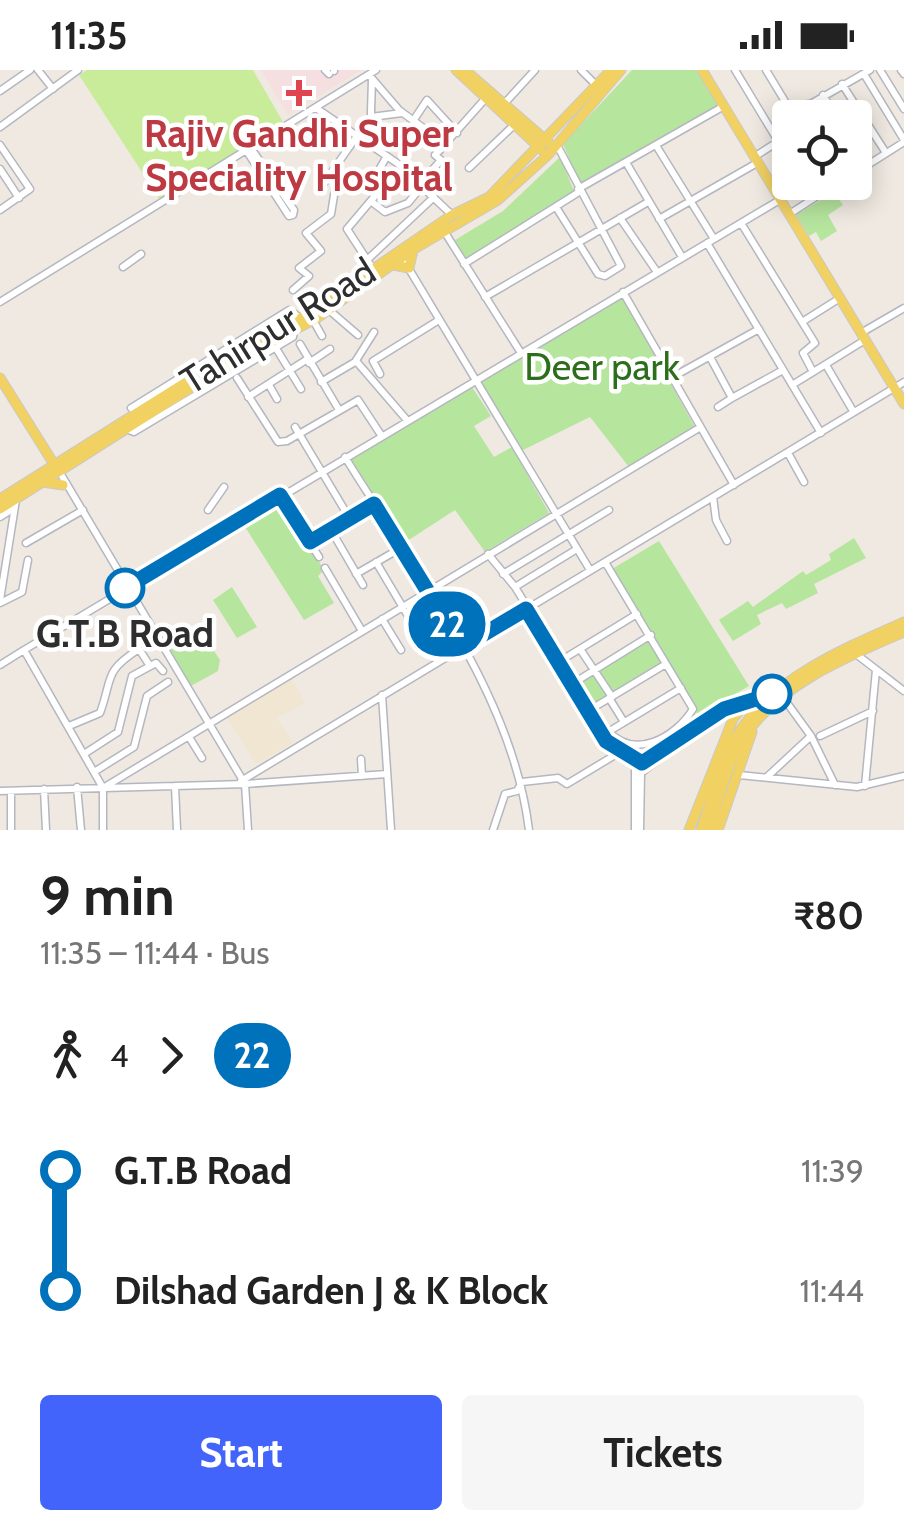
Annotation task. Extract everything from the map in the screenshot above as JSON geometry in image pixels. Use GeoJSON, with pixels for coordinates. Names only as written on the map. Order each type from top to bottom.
{"type":"FeatureCollection","features":[{"type":"Feature","properties":{"kind":"main road"},"geometry":{"type":"LineString","coordinates":[[456,70],[514,125],[549,147]]}},
{"type":"Feature","properties":{"kind":"main road"},"geometry":{"type":"LineString","coordinates":[[465,70],[549,147]]}},
{"type":"Feature","properties":{"kind":"main road"},"geometry":{"type":"LineString","coordinates":[[549,147],[560,127],[612,70]]}},
{"type":"Feature","properties":{"kind":"main road"},"geometry":{"type":"LineString","coordinates":[[549,147],[621,70]]}},
{"type":"Feature","properties":{"kind":"main road"},"geometry":{"type":"LineString","coordinates":[[704,70],[772,184]]}},
{"type":"Feature","properties":{"kind":"main road"},"geometry":{"type":"LineString","coordinates":[[536,132],[560,127]]}},
{"type":"Feature","properties":{"kind":"main road","name":"Tahirpur Road"},"geometry":{"type":"LineString","coordinates":[[133,411],[154,416],[195,381],[296,323],[313,320],[329,310],[452,215],[489,197],[549,147]]}},
{"type":"Feature","properties":{"kind":"main road","name":"Tahirpur Road"},"geometry":{"type":"LineString","coordinates":[[8,505],[133,411],[272,344],[370,264],[398,258],[498,200],[549,147]]}},
{"type":"Feature","properties":{"kind":"main road"},"geometry":{"type":"LineString","coordinates":[[782,200],[863,335]]}},
{"type":"Feature","properties":{"kind":"main road"},"geometry":{"type":"LineString","coordinates":[[782,200],[863,335],[899,386],[904,401]]}},
{"type":"Feature","properties":{"kind":"main road"},"geometry":{"type":"LineString","coordinates":[[398,258],[408,268],[413,250]]}},
{"type":"Feature","properties":{"kind":"main road"},"geometry":{"type":"LineString","coordinates":[[0,382],[55,469]]}},
{"type":"Feature","properties":{"kind":"main road","name":"Tahirpur Road"},"geometry":{"type":"LineString","coordinates":[[8,505],[55,469],[126,430],[133,411]]}},
{"type":"Feature","properties":{"kind":"main road"},"geometry":{"type":"LineString","coordinates":[[42,482],[64,483],[70,464]]}},
{"type":"Feature","properties":{"kind":"main road"},"geometry":{"type":"LineString","coordinates":[[689,830],[728,713],[767,697],[904,622]]}},
{"type":"Feature","properties":{"kind":"main road"},"geometry":{"type":"LineString","coordinates":[[705,830],[731,766],[754,724],[782,696],[845,660],[854,650],[904,632]]}},
{"type":"Feature","properties":{"kind":"main road"},"geometry":{"type":"LineString","coordinates":[[705,830],[735,738],[767,697]]}},
{"type":"Feature","properties":{"kind":"main road"},"geometry":{"type":"LineString","coordinates":[[718,830],[754,724]]}},
{"type":"Feature","properties":{"kind":"street"},"geometry":{"type":"LineString","coordinates":[[0,91],[30,70]]}},
{"type":"Feature","properties":{"kind":"street"},"geometry":{"type":"LineString","coordinates":[[38,70],[53,90]]}},
{"type":"Feature","properties":{"kind":"street"},"geometry":{"type":"LineString","coordinates":[[0,128],[78,70]]}},
{"type":"Feature","properties":{"kind":"street"},"geometry":{"type":"LineString","coordinates":[[503,106],[536,70]]}},
{"type":"Feature","properties":{"kind":"street"},"geometry":{"type":"LineString","coordinates":[[735,70],[772,131]]}},
{"type":"Feature","properties":{"kind":"street"},"geometry":{"type":"LineString","coordinates":[[766,70],[784,100]]}},
{"type":"Feature","properties":{"kind":"street"},"geometry":{"type":"LineString","coordinates":[[880,70],[904,109]]}},
{"type":"Feature","properties":{"kind":"street"},"geometry":{"type":"LineString","coordinates":[[586,72],[597,86]]}},
{"type":"Feature","properties":{"kind":"street"},"geometry":{"type":"LineString","coordinates":[[814,100],[867,72],[904,141],[872,162]]}},
{"type":"Feature","properties":{"kind":"street"},"geometry":{"type":"LineString","coordinates":[[0,302],[372,74]]}},
{"type":"Feature","properties":{"kind":"street"},"geometry":{"type":"LineString","coordinates":[[372,74],[402,112],[445,144]]}},
{"type":"Feature","properties":{"kind":"street"},"geometry":{"type":"LineString","coordinates":[[370,145],[372,74]]}},
{"type":"Feature","properties":{"kind":"street"},"geometry":{"type":"LineString","coordinates":[[842,84],[886,153]]}},
{"type":"Feature","properties":{"kind":"street"},"geometry":{"type":"LineString","coordinates":[[822,95],[825,100]]}},
{"type":"Feature","properties":{"kind":"street"},"geometry":{"type":"LineString","coordinates":[[372,202],[385,212],[408,203],[441,160],[435,155],[485,99]]}},
{"type":"Feature","properties":{"kind":"street"},"geometry":{"type":"LineString","coordinates":[[413,121],[427,100],[456,132]]}},
{"type":"Feature","properties":{"kind":"street"},"geometry":{"type":"LineString","coordinates":[[464,264],[578,191],[725,106]]}},
{"type":"Feature","properties":{"kind":"street"},"geometry":{"type":"LineString","coordinates":[[316,107],[386,156],[452,215]]}},
{"type":"Feature","properties":{"kind":"street"},"geometry":{"type":"LineString","coordinates":[[371,117],[402,112]]}},
{"type":"Feature","properties":{"kind":"street"},"geometry":{"type":"LineString","coordinates":[[468,168],[514,125]]}},
{"type":"Feature","properties":{"kind":"street"},"geometry":{"type":"LineString","coordinates":[[322,186],[357,136]]}},
{"type":"Feature","properties":{"kind":"street"},"geometry":{"type":"LineString","coordinates":[[0,146],[30,188],[0,210]]}},
{"type":"Feature","properties":{"kind":"street"},"geometry":{"type":"LineString","coordinates":[[659,218],[772,146]]}},
{"type":"Feature","properties":{"kind":"street"},"geometry":{"type":"LineString","coordinates":[[549,147],[622,262],[608,276],[598,274],[556,207]]}},
{"type":"Feature","properties":{"kind":"street"},"geometry":{"type":"LineString","coordinates":[[657,147],[821,433]]}},
{"type":"Feature","properties":{"kind":"street"},"geometry":{"type":"LineString","coordinates":[[248,149],[294,210],[293,216],[288,216],[248,149]]}},
{"type":"Feature","properties":{"kind":"street"},"geometry":{"type":"LineString","coordinates":[[386,156],[376,175],[381,188],[346,228],[370,264],[434,197]]}},
{"type":"Feature","properties":{"kind":"street"},"geometry":{"type":"LineString","coordinates":[[627,164],[682,258]]}},
{"type":"Feature","properties":{"kind":"street"},"geometry":{"type":"LineString","coordinates":[[0,169],[19,198]]}},
{"type":"Feature","properties":{"kind":"street"},"geometry":{"type":"LineString","coordinates":[[293,290],[308,276],[299,268],[321,250],[306,233],[331,214],[337,177],[329,176]]}},
{"type":"Feature","properties":{"kind":"street"},"geometry":{"type":"LineString","coordinates":[[0,665],[406,418],[779,200]]}},
{"type":"Feature","properties":{"kind":"street"},"geometry":{"type":"LineString","coordinates":[[791,213],[811,200]]}},
{"type":"Feature","properties":{"kind":"street"},"geometry":{"type":"LineString","coordinates":[[485,297],[648,202]]}},
{"type":"Feature","properties":{"kind":"street"},"geometry":{"type":"LineString","coordinates":[[620,218],[657,272]]}},
{"type":"Feature","properties":{"kind":"street"},"geometry":{"type":"LineString","coordinates":[[741,223],[814,343],[803,354],[813,372]]}},
{"type":"Feature","properties":{"kind":"street"},"geometry":{"type":"LineString","coordinates":[[444,231],[520,354]]}},
{"type":"Feature","properties":{"kind":"street"},"geometry":{"type":"LineString","coordinates":[[123,267],[141,254]]}},
{"type":"Feature","properties":{"kind":"street"},"geometry":{"type":"LineString","coordinates":[[408,268],[590,570]]}},
{"type":"Feature","properties":{"kind":"street"},"geometry":{"type":"LineString","coordinates":[[623,292],[669,379],[734,485]]}},
{"type":"Feature","properties":{"kind":"street"},"geometry":{"type":"LineString","coordinates":[[802,322],[840,298]]}},
{"type":"Feature","properties":{"kind":"street"},"geometry":{"type":"LineString","coordinates":[[133,411],[289,310],[296,323]]}},
{"type":"Feature","properties":{"kind":"street"},"geometry":{"type":"LineString","coordinates":[[329,310],[358,335]]}},
{"type":"Feature","properties":{"kind":"street"},"geometry":{"type":"LineString","coordinates":[[792,384],[903,310]]}},
{"type":"Feature","properties":{"kind":"street"},"geometry":{"type":"LineString","coordinates":[[313,320],[322,336]]}},
{"type":"Feature","properties":{"kind":"street"},"geometry":{"type":"LineString","coordinates":[[380,374],[373,361],[440,320]]}},
{"type":"Feature","properties":{"kind":"street"},"geometry":{"type":"LineString","coordinates":[[669,379],[759,329]]}},
{"type":"Feature","properties":{"kind":"street"},"geometry":{"type":"LineString","coordinates":[[321,382],[356,361],[374,332]]}},
{"type":"Feature","properties":{"kind":"street"},"geometry":{"type":"LineString","coordinates":[[126,430],[134,432],[272,344],[301,389]]}},
{"type":"Feature","properties":{"kind":"street"},"geometry":{"type":"LineString","coordinates":[[300,344],[339,410]]}},
{"type":"Feature","properties":{"kind":"street"},"geometry":{"type":"LineString","coordinates":[[248,397],[330,349]]}},
{"type":"Feature","properties":{"kind":"street"},"geometry":{"type":"LineString","coordinates":[[710,357],[732,398]]}},
{"type":"Feature","properties":{"kind":"street"},"geometry":{"type":"LineString","coordinates":[[356,361],[406,418]]}},
{"type":"Feature","properties":{"kind":"street"},"geometry":{"type":"LineString","coordinates":[[826,364],[854,411]]}},
{"type":"Feature","properties":{"kind":"street"},"geometry":{"type":"LineString","coordinates":[[718,407],[783,370]]}},
{"type":"Feature","properties":{"kind":"street"},"geometry":{"type":"LineString","coordinates":[[236,378],[274,440],[288,441],[297,430],[360,400],[381,435]]}},
{"type":"Feature","properties":{"kind":"street"},"geometry":{"type":"LineString","coordinates":[[269,385],[277,399]]}},
{"type":"Feature","properties":{"kind":"street"},"geometry":{"type":"LineString","coordinates":[[243,782],[899,386]]}},
{"type":"Feature","properties":{"kind":"street"},"geometry":{"type":"LineString","coordinates":[[103,788],[699,428]]}},
{"type":"Feature","properties":{"kind":"street"},"geometry":{"type":"LineString","coordinates":[[297,430],[350,518]]}},
{"type":"Feature","properties":{"kind":"street"},"geometry":{"type":"LineString","coordinates":[[788,453],[804,482]]}},
{"type":"Feature","properties":{"kind":"street"},"geometry":{"type":"LineString","coordinates":[[345,457],[500,715],[522,782],[529,830]]}},
{"type":"Feature","properties":{"kind":"street"},"geometry":{"type":"LineString","coordinates":[[55,469],[243,782],[248,830]]}},
{"type":"Feature","properties":{"kind":"street"},"geometry":{"type":"LineString","coordinates":[[208,510],[224,488]]}},
{"type":"Feature","properties":{"kind":"street"},"geometry":{"type":"LineString","coordinates":[[280,495],[318,557]]}},
{"type":"Feature","properties":{"kind":"street"},"geometry":{"type":"LineString","coordinates":[[713,497],[716,520],[727,541]]}},
{"type":"Feature","properties":{"kind":"street"},"geometry":{"type":"LineString","coordinates":[[310,542],[374,504]]}},
{"type":"Feature","properties":{"kind":"street"},"geometry":{"type":"LineString","coordinates":[[0,520],[8,512],[8,505]]}},
{"type":"Feature","properties":{"kind":"street"},"geometry":{"type":"LineString","coordinates":[[8,505],[0,601],[22,592],[28,560]]}},
{"type":"Feature","properties":{"kind":"street"},"geometry":{"type":"LineString","coordinates":[[503,574],[609,510]]}},
{"type":"Feature","properties":{"kind":"street"},"geometry":{"type":"LineString","coordinates":[[26,543],[81,511]]}},
{"type":"Feature","properties":{"kind":"street"},"geometry":{"type":"LineString","coordinates":[[331,530],[363,585]]}},
{"type":"Feature","properties":{"kind":"street"},"geometry":{"type":"LineString","coordinates":[[356,574],[401,548]]}},
{"type":"Feature","properties":{"kind":"street"},"geometry":{"type":"LineString","coordinates":[[515,587],[578,549]]}},
{"type":"Feature","properties":{"kind":"street"},"geometry":{"type":"LineString","coordinates":[[488,554],[515,587],[588,711],[620,752],[645,764]]}},
{"type":"Feature","properties":{"kind":"street"},"geometry":{"type":"LineString","coordinates":[[376,562],[411,621]]}},
{"type":"Feature","properties":{"kind":"street"},"geometry":{"type":"LineString","coordinates":[[605,562],[651,635],[692,714],[651,744],[634,748],[605,733]]}},
{"type":"Feature","properties":{"kind":"street"},"geometry":{"type":"LineString","coordinates":[[325,568],[362,631]]}},
{"type":"Feature","properties":{"kind":"street"},"geometry":{"type":"LineString","coordinates":[[565,658],[637,614]]}},
{"type":"Feature","properties":{"kind":"street"},"geometry":{"type":"LineString","coordinates":[[382,619],[400,650]]}},
{"type":"Feature","properties":{"kind":"street"},"geometry":{"type":"LineString","coordinates":[[572,684],[651,635]]}},
{"type":"Feature","properties":{"kind":"street"},"geometry":{"type":"LineString","coordinates":[[68,726],[100,713],[108,675],[117,663],[139,649],[150,666]]}},
{"type":"Feature","properties":{"kind":"street"},"geometry":{"type":"LineString","coordinates":[[580,649],[624,722]]}},
{"type":"Feature","properties":{"kind":"street"},"geometry":{"type":"LineString","coordinates":[[24,650],[103,788],[102,830]]}},
{"type":"Feature","properties":{"kind":"street"},"geometry":{"type":"LineString","coordinates":[[854,650],[904,691]]}},
{"type":"Feature","properties":{"kind":"street"},"geometry":{"type":"LineString","coordinates":[[84,754],[118,732],[129,680],[158,663],[163,671]]}},
{"type":"Feature","properties":{"kind":"street"},"geometry":{"type":"LineString","coordinates":[[588,711],[666,664]]}},
{"type":"Feature","properties":{"kind":"street"},"geometry":{"type":"LineString","coordinates":[[865,786],[876,670]]}},
{"type":"Feature","properties":{"kind":"street"},"geometry":{"type":"LineString","coordinates":[[94,772],[134,747],[147,696],[168,682]]}},
{"type":"Feature","properties":{"kind":"street"},"geometry":{"type":"LineString","coordinates":[[605,733],[681,688]]}},
{"type":"Feature","properties":{"kind":"street"},"geometry":{"type":"LineString","coordinates":[[382,695],[391,830]]}},
{"type":"Feature","properties":{"kind":"street"},"geometry":{"type":"LineString","coordinates":[[782,696],[815,736],[835,785]]}},
{"type":"Feature","properties":{"kind":"street"},"geometry":{"type":"LineString","coordinates":[[767,777],[815,736],[873,711]]}},
{"type":"Feature","properties":{"kind":"street"},"geometry":{"type":"LineString","coordinates":[[638,830],[633,777],[674,743],[728,713]]}},
{"type":"Feature","properties":{"kind":"street"},"geometry":{"type":"LineString","coordinates":[[190,737],[202,758]]}},
{"type":"Feature","properties":{"kind":"street"},"geometry":{"type":"LineString","coordinates":[[522,782],[558,778],[567,784],[620,752]]}},
{"type":"Feature","properties":{"kind":"street"},"geometry":{"type":"LineString","coordinates":[[361,759],[362,776]]}},
{"type":"Feature","properties":{"kind":"street"},"geometry":{"type":"LineString","coordinates":[[0,791],[387,774]]}},
{"type":"Feature","properties":{"kind":"street"},"geometry":{"type":"LineString","coordinates":[[739,774],[865,786],[904,776]]}},
{"type":"Feature","properties":{"kind":"street"},"geometry":{"type":"LineString","coordinates":[[493,830],[505,794],[517,792],[522,782]]}},
{"type":"Feature","properties":{"kind":"street"},"geometry":{"type":"LineString","coordinates":[[175,786],[177,830]]}},
{"type":"Feature","properties":{"kind":"street"},"geometry":{"type":"LineString","coordinates":[[77,787],[81,830]]}},
{"type":"Feature","properties":{"kind":"street"},"geometry":{"type":"LineString","coordinates":[[44,789],[46,830]]}},
{"type":"Feature","properties":{"kind":"street"},"geometry":{"type":"LineString","coordinates":[[11,790],[11,830]]}},
{"type":"Feature","properties":{"kind":"shaded area","name":"Rajiv Gandhi Super Speciality Hospital"},"geometry":{"type":"Polygon","coordinates":[[[261,70],[361,70],[288,115],[261,70]]]}},
{"type":"Feature","properties":{"kind":"shaded area"},"geometry":{"type":"Polygon","coordinates":[[[292,678],[305,703],[277,718],[293,743],[256,764],[227,718],[292,678]]]}},
{"type":"Feature","properties":{"kind":"green space"},"geometry":{"type":"Polygon","coordinates":[[[87,70],[253,70],[283,122],[160,200],[79,75],[87,70]]]}},
{"type":"Feature","properties":{"kind":"green space"},"geometry":{"type":"Polygon","coordinates":[[[632,70],[696,70],[719,104],[580,184],[563,144],[632,70]]]}},
{"type":"Feature","properties":{"kind":"green space"},"geometry":{"type":"Polygon","coordinates":[[[560,157],[574,191],[466,258],[455,240],[503,211],[560,157]]]}},
{"type":"Feature","properties":{"kind":"green space"},"geometry":{"type":"Polygon","coordinates":[[[821,200],[840,200],[843,205],[828,215],[837,231],[821,241],[816,232],[809,236],[796,215],[821,200]]]}},
{"type":"Feature","properties":{"kind":"green space","name":"Deer park"},"geometry":{"type":"Polygon","coordinates":[[[622,297],[697,431],[629,467],[590,417],[521,451],[478,380],[622,297]]]}},
{"type":"Feature","properties":{"kind":"green space"},"geometry":{"type":"Polygon","coordinates":[[[472,387],[491,416],[474,426],[494,457],[512,447],[549,513],[485,552],[455,510],[404,543],[351,459],[472,387]]]}},
{"type":"Feature","properties":{"kind":"green space"},"geometry":{"type":"Polygon","coordinates":[[[280,495],[324,570],[318,576],[334,603],[304,620],[242,522],[280,495]]]}},
{"type":"Feature","properties":{"kind":"green space"},"geometry":{"type":"Polygon","coordinates":[[[854,538],[866,558],[814,584],[818,593],[786,609],[782,603],[757,615],[761,624],[733,641],[719,620],[748,601],[753,607],[803,571],[806,575],[831,560],[829,554],[854,538]]]}},
{"type":"Feature","properties":{"kind":"green space"},"geometry":{"type":"Polygon","coordinates":[[[659,541],[749,686],[698,715],[612,569],[659,541]]]}},
{"type":"Feature","properties":{"kind":"green space"},"geometry":{"type":"Polygon","coordinates":[[[232,587],[257,627],[237,638],[213,600],[232,587]]]}},
{"type":"Feature","properties":{"kind":"green space"},"geometry":{"type":"Polygon","coordinates":[[[649,640],[666,668],[594,711],[578,684],[649,640]]]}},
{"type":"Feature","properties":{"kind":"green space"},"geometry":{"type":"Polygon","coordinates":[[[208,642],[220,660],[218,671],[191,686],[168,646],[208,642]]]}},
{"type":"Feature","properties":{"kind":"bus line","name":"22"},"geometry":{"type":"LineString","coordinates":[[125,588],[280,495],[310,542],[374,504],[462,647],[526,609],[606,741],[642,763],[724,709],[735,704],[744,706],[772,694]]}},
{"type":"Feature","properties":{"kind":"place","name":"Rajiv Gandhi Super Speciality Hospital"},"geometry":{"type":"Point","coordinates":[299,93]}},
{"type":"Feature","properties":{"kind":"place","name":"G.T.B Road"},"geometry":{"type":"Point","coordinates":[125,588]}}]}
